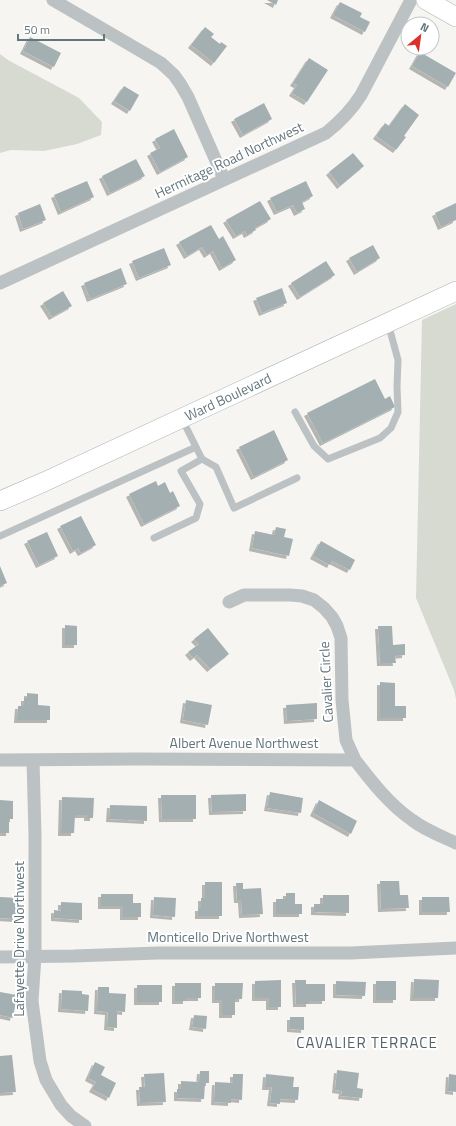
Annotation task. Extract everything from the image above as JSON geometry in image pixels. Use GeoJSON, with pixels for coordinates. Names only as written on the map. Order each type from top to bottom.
{"type":"FeatureCollection","features":[{"type":"Feature","properties":{"kind":"main road"},"geometry":{"type":"LineString","coordinates":[[426,0],[456,17]]}},
{"type":"Feature","properties":{"kind":"main road","name":"Ward Boulevard"},"geometry":{"type":"LineString","coordinates":[[0,501],[182,419],[456,291]]}},
{"type":"Feature","properties":{"kind":"street"},"geometry":{"type":"LineString","coordinates":[[53,0],[161,63],[174,75],[182,85],[188,97],[224,179]]}},
{"type":"Feature","properties":{"kind":"street","name":"Hermitage Road Northwest"},"geometry":{"type":"LineString","coordinates":[[0,283],[326,133],[354,107],[411,0]]}},
{"type":"Feature","properties":{"kind":"street","name":"Cavalier Circle"},"geometry":{"type":"LineString","coordinates":[[229,602],[244,595],[302,596],[314,600],[332,617],[341,638],[342,700],[346,740],[355,760]]}},
{"type":"Feature","properties":{"kind":"street","name":"Albert Avenue Northwest"},"geometry":{"type":"LineString","coordinates":[[0,760],[136,758],[355,760]]}},
{"type":"Feature","properties":{"kind":"street","name":"Lafayette Drive Northwest"},"geometry":{"type":"LineString","coordinates":[[33,760],[35,836],[35,956],[32,1001],[40,1061],[46,1080],[60,1105],[71,1116],[85,1126]]}},
{"type":"Feature","properties":{"kind":"street"},"geometry":{"type":"LineString","coordinates":[[355,760],[376,787],[391,803],[412,820],[440,836],[456,843]]}},
{"type":"Feature","properties":{"kind":"street","name":"Monticello Drive Northwest"},"geometry":{"type":"LineString","coordinates":[[0,957],[158,953],[351,953],[456,948]]}},
{"type":"Feature","properties":{"kind":"lane"},"geometry":{"type":"LineString","coordinates":[[296,412],[314,446],[328,459],[380,438],[391,428],[398,412],[398,360],[388,323]]}},
{"type":"Feature","properties":{"kind":"lane"},"geometry":{"type":"LineString","coordinates":[[182,419],[202,460],[216,467],[234,508],[297,478]]}},
{"type":"Feature","properties":{"kind":"lane"},"geometry":{"type":"LineString","coordinates":[[0,536],[196,447]]}},
{"type":"Feature","properties":{"kind":"lane"},"geometry":{"type":"LineString","coordinates":[[154,538],[196,518],[200,504],[181,471],[202,460]]}},
{"type":"Feature","properties":{"kind":"shaded area"},"geometry":{"type":"Polygon","coordinates":[[[0,54],[8,60],[79,98],[102,122],[101,135],[77,144],[44,151],[11,150],[0,153],[0,54]]]}},
{"type":"Feature","properties":{"kind":"shaded area"},"geometry":{"type":"Polygon","coordinates":[[[456,304],[456,699],[454,690],[416,598],[422,320],[456,304]]]}},
{"type":"Feature","properties":{"kind":"building"},"geometry":{"type":"Polygon","coordinates":[[[267,0],[278,0],[276,5],[267,0]]]}},
{"type":"Feature","properties":{"kind":"building"},"geometry":{"type":"Polygon","coordinates":[[[340,2],[362,13],[360,17],[370,22],[365,32],[333,15],[340,2]]]}},
{"type":"Feature","properties":{"kind":"building"},"geometry":{"type":"Polygon","coordinates":[[[205,27],[214,34],[211,37],[220,44],[221,42],[227,46],[214,63],[191,45],[205,27]]]}},
{"type":"Feature","properties":{"kind":"building"},"geometry":{"type":"Polygon","coordinates":[[[30,37],[61,53],[54,67],[23,51],[30,37]]]}},
{"type":"Feature","properties":{"kind":"building"},"geometry":{"type":"Polygon","coordinates":[[[418,56],[427,56],[456,73],[448,87],[412,66],[418,56]]]}},
{"type":"Feature","properties":{"kind":"building"},"geometry":{"type":"Polygon","coordinates":[[[309,58],[328,70],[307,102],[292,93],[297,85],[293,83],[309,58]]]}},
{"type":"Feature","properties":{"kind":"building"},"geometry":{"type":"Polygon","coordinates":[[[124,86],[139,95],[130,111],[114,101],[124,86]]]}},
{"type":"Feature","properties":{"kind":"building"},"geometry":{"type":"Polygon","coordinates":[[[264,103],[272,119],[243,135],[234,119],[264,103]]]}},
{"type":"Feature","properties":{"kind":"building"},"geometry":{"type":"Polygon","coordinates":[[[405,104],[419,115],[404,136],[406,137],[396,150],[376,136],[385,123],[389,126],[405,104]]]}},
{"type":"Feature","properties":{"kind":"building"},"geometry":{"type":"Polygon","coordinates":[[[174,129],[188,157],[160,172],[150,153],[160,148],[155,139],[174,129]]]}},
{"type":"Feature","properties":{"kind":"building"},"geometry":{"type":"Polygon","coordinates":[[[353,153],[364,166],[340,186],[329,172],[353,153]]]}},
{"type":"Feature","properties":{"kind":"building"},"geometry":{"type":"Polygon","coordinates":[[[136,159],[145,176],[110,193],[102,176],[136,159]]]}},
{"type":"Feature","properties":{"kind":"building"},"geometry":{"type":"Polygon","coordinates":[[[87,181],[94,197],[61,212],[54,195],[87,181]]]}},
{"type":"Feature","properties":{"kind":"building"},"geometry":{"type":"Polygon","coordinates":[[[306,181],[313,196],[302,202],[305,209],[297,213],[293,205],[277,212],[270,198],[306,181]]]}},
{"type":"Feature","properties":{"kind":"building"},"geometry":{"type":"Polygon","coordinates":[[[260,201],[271,219],[255,228],[256,230],[247,235],[245,231],[236,236],[226,220],[260,201]]]}},
{"type":"Feature","properties":{"kind":"building"},"geometry":{"type":"Polygon","coordinates":[[[456,203],[456,220],[441,227],[435,213],[456,203]]]}},
{"type":"Feature","properties":{"kind":"building"},"geometry":{"type":"Polygon","coordinates":[[[40,204],[46,220],[23,229],[18,213],[40,204]]]}},
{"type":"Feature","properties":{"kind":"building"},"geometry":{"type":"Polygon","coordinates":[[[211,225],[219,239],[223,236],[236,260],[222,268],[213,251],[207,255],[202,247],[187,256],[179,242],[211,225]]]}},
{"type":"Feature","properties":{"kind":"building"},"geometry":{"type":"Polygon","coordinates":[[[373,245],[380,258],[357,272],[349,258],[373,245]]]}},
{"type":"Feature","properties":{"kind":"building"},"geometry":{"type":"Polygon","coordinates":[[[164,248],[171,265],[139,278],[132,261],[164,248]]]}},
{"type":"Feature","properties":{"kind":"building"},"geometry":{"type":"Polygon","coordinates":[[[326,261],[335,275],[300,297],[291,283],[326,261]]]}},
{"type":"Feature","properties":{"kind":"building"},"geometry":{"type":"Polygon","coordinates":[[[121,268],[127,284],[90,299],[84,283],[121,268]]]}},
{"type":"Feature","properties":{"kind":"building"},"geometry":{"type":"Polygon","coordinates":[[[282,288],[287,303],[262,313],[256,298],[282,288]]]}},
{"type":"Feature","properties":{"kind":"building"},"geometry":{"type":"Polygon","coordinates":[[[63,291],[72,306],[52,317],[43,303],[63,291]]]}},
{"type":"Feature","properties":{"kind":"building"},"geometry":{"type":"Polygon","coordinates":[[[375,379],[385,399],[390,396],[395,407],[323,443],[307,413],[375,379]]]}},
{"type":"Feature","properties":{"kind":"building"},"geometry":{"type":"Polygon","coordinates":[[[274,430],[288,460],[254,477],[239,447],[274,430]]]}},
{"type":"Feature","properties":{"kind":"building"},"geometry":{"type":"Polygon","coordinates":[[[156,481],[158,486],[165,482],[170,493],[173,491],[180,506],[144,524],[129,494],[156,481]]]}},
{"type":"Feature","properties":{"kind":"building"},"geometry":{"type":"Polygon","coordinates":[[[81,516],[96,545],[81,553],[78,548],[73,551],[60,526],[81,516]]]}},
{"type":"Feature","properties":{"kind":"building"},"geometry":{"type":"Polygon","coordinates":[[[276,527],[286,529],[284,537],[293,539],[289,556],[252,548],[255,531],[274,535],[276,527]]]}},
{"type":"Feature","properties":{"kind":"building"},"geometry":{"type":"Polygon","coordinates":[[[47,532],[58,556],[39,565],[27,541],[47,532]]]}},
{"type":"Feature","properties":{"kind":"building"},"geometry":{"type":"Polygon","coordinates":[[[321,541],[355,560],[350,570],[332,561],[330,565],[313,556],[321,541]]]}},
{"type":"Feature","properties":{"kind":"building"},"geometry":{"type":"Polygon","coordinates":[[[0,566],[7,583],[0,586],[0,566]]]}},
{"type":"Feature","properties":{"kind":"building"},"geometry":{"type":"Polygon","coordinates":[[[65,625],[77,626],[77,645],[65,645],[65,625]]]}},
{"type":"Feature","properties":{"kind":"building"},"geometry":{"type":"Polygon","coordinates":[[[378,626],[392,626],[393,645],[405,644],[405,655],[395,656],[396,663],[380,663],[378,626]]]}},
{"type":"Feature","properties":{"kind":"building"},"geometry":{"type":"Polygon","coordinates":[[[208,628],[229,654],[210,669],[197,655],[193,658],[188,652],[199,644],[194,639],[208,628]]]}},
{"type":"Feature","properties":{"kind":"building"},"geometry":{"type":"Polygon","coordinates":[[[380,682],[395,683],[395,706],[406,706],[406,718],[380,718],[380,682]]]}},
{"type":"Feature","properties":{"kind":"building"},"geometry":{"type":"Polygon","coordinates":[[[27,693],[38,694],[38,705],[50,706],[50,720],[17,720],[18,706],[24,706],[24,698],[27,698],[27,693]]]}},
{"type":"Feature","properties":{"kind":"building"},"geometry":{"type":"Polygon","coordinates":[[[186,700],[212,705],[208,725],[183,720],[186,700]]]}},
{"type":"Feature","properties":{"kind":"building"},"geometry":{"type":"Polygon","coordinates":[[[317,703],[317,719],[287,721],[286,705],[317,703]]]}},
{"type":"Feature","properties":{"kind":"building"},"geometry":{"type":"Polygon","coordinates":[[[270,792],[303,798],[301,813],[267,808],[270,792]]]}},
{"type":"Feature","properties":{"kind":"building"},"geometry":{"type":"Polygon","coordinates":[[[246,794],[246,811],[212,812],[211,795],[246,794]]]}},
{"type":"Feature","properties":{"kind":"building"},"geometry":{"type":"Polygon","coordinates":[[[161,795],[196,795],[196,819],[162,819],[161,795]]]}},
{"type":"Feature","properties":{"kind":"building"},"geometry":{"type":"Polygon","coordinates":[[[62,797],[94,798],[93,818],[87,818],[87,815],[75,815],[74,833],[61,833],[62,797]]]}},
{"type":"Feature","properties":{"kind":"building"},"geometry":{"type":"Polygon","coordinates":[[[0,800],[13,801],[13,819],[9,819],[9,833],[0,833],[0,800]]]}},
{"type":"Feature","properties":{"kind":"building"},"geometry":{"type":"Polygon","coordinates":[[[319,800],[357,821],[351,834],[313,813],[319,800]]]}},
{"type":"Feature","properties":{"kind":"building"},"geometry":{"type":"Polygon","coordinates":[[[110,805],[147,806],[147,821],[109,819],[110,805]]]}},
{"type":"Feature","properties":{"kind":"building"},"geometry":{"type":"Polygon","coordinates":[[[380,881],[399,881],[400,895],[408,895],[409,908],[381,909],[380,881]]]}},
{"type":"Feature","properties":{"kind":"building"},"geometry":{"type":"Polygon","coordinates":[[[205,882],[222,882],[222,916],[198,916],[198,908],[201,908],[201,898],[205,898],[205,882]]]}},
{"type":"Feature","properties":{"kind":"building"},"geometry":{"type":"Polygon","coordinates":[[[236,883],[243,883],[243,889],[261,888],[263,914],[242,915],[241,900],[237,900],[236,883]]]}},
{"type":"Feature","properties":{"kind":"building"},"geometry":{"type":"Polygon","coordinates":[[[286,893],[295,893],[295,904],[302,904],[302,914],[276,914],[276,899],[286,899],[286,893]]]}},
{"type":"Feature","properties":{"kind":"building"},"geometry":{"type":"Polygon","coordinates":[[[101,894],[133,894],[133,903],[141,903],[141,917],[123,917],[123,906],[101,906],[101,894]]]}},
{"type":"Feature","properties":{"kind":"building"},"geometry":{"type":"Polygon","coordinates":[[[323,895],[349,895],[349,913],[314,912],[314,904],[323,904],[323,895]]]}},
{"type":"Feature","properties":{"kind":"building"},"geometry":{"type":"Polygon","coordinates":[[[0,897],[18,898],[17,919],[0,918],[0,897]]]}},
{"type":"Feature","properties":{"kind":"building"},"geometry":{"type":"Polygon","coordinates":[[[154,897],[176,898],[175,917],[153,915],[154,897]]]}},
{"type":"Feature","properties":{"kind":"building"},"geometry":{"type":"Polygon","coordinates":[[[422,897],[449,897],[450,912],[422,912],[422,897]]]}},
{"type":"Feature","properties":{"kind":"building"},"geometry":{"type":"Polygon","coordinates":[[[61,902],[82,903],[82,920],[54,918],[54,910],[61,911],[61,902]]]}},
{"type":"Feature","properties":{"kind":"building"},"geometry":{"type":"Polygon","coordinates":[[[414,979],[439,980],[438,998],[413,998],[414,979]]]}},
{"type":"Feature","properties":{"kind":"building"},"geometry":{"type":"Polygon","coordinates":[[[281,980],[281,1007],[269,1007],[269,998],[255,998],[255,981],[281,980]]]}},
{"type":"Feature","properties":{"kind":"building"},"geometry":{"type":"Polygon","coordinates":[[[295,980],[306,980],[306,984],[325,984],[325,1001],[309,1001],[309,1004],[296,1004],[295,980]]]}},
{"type":"Feature","properties":{"kind":"building"},"geometry":{"type":"Polygon","coordinates":[[[336,981],[366,982],[365,996],[336,995],[336,981]]]}},
{"type":"Feature","properties":{"kind":"building"},"geometry":{"type":"Polygon","coordinates":[[[376,981],[396,981],[396,1000],[376,1000],[376,981]]]}},
{"type":"Feature","properties":{"kind":"building"},"geometry":{"type":"Polygon","coordinates":[[[175,983],[201,983],[201,998],[186,998],[186,1001],[175,1001],[175,983]]]}},
{"type":"Feature","properties":{"kind":"building"},"geometry":{"type":"Polygon","coordinates":[[[215,983],[243,983],[242,999],[235,999],[235,1015],[222,1015],[222,1000],[215,1000],[215,983]]]}},
{"type":"Feature","properties":{"kind":"building"},"geometry":{"type":"Polygon","coordinates":[[[137,985],[162,985],[162,1002],[137,1002],[137,985]]]}},
{"type":"Feature","properties":{"kind":"building"},"geometry":{"type":"Polygon","coordinates":[[[98,987],[109,987],[109,993],[126,994],[125,1012],[117,1011],[117,1028],[107,1027],[108,1012],[97,1011],[98,987]]]}},
{"type":"Feature","properties":{"kind":"building"},"geometry":{"type":"Polygon","coordinates":[[[62,990],[82,991],[82,994],[89,995],[88,1011],[61,1009],[62,990]]]}},
{"type":"Feature","properties":{"kind":"building"},"geometry":{"type":"Polygon","coordinates":[[[0,992],[17,995],[13,1018],[0,1015],[0,992]]]}},
{"type":"Feature","properties":{"kind":"building"},"geometry":{"type":"Polygon","coordinates":[[[194,1015],[207,1016],[206,1029],[192,1027],[194,1015]]]}},
{"type":"Feature","properties":{"kind":"building"},"geometry":{"type":"Polygon","coordinates":[[[290,1017],[304,1017],[304,1030],[290,1029],[290,1017]]]}},
{"type":"Feature","properties":{"kind":"building"},"geometry":{"type":"Polygon","coordinates":[[[12,1055],[16,1092],[0,1093],[0,1056],[12,1055]]]}},
{"type":"Feature","properties":{"kind":"building"},"geometry":{"type":"Polygon","coordinates":[[[95,1062],[105,1067],[101,1075],[116,1083],[109,1098],[92,1089],[96,1082],[88,1078],[95,1062]]]}},
{"type":"Feature","properties":{"kind":"building"},"geometry":{"type":"Polygon","coordinates":[[[337,1070],[359,1073],[357,1088],[363,1089],[362,1098],[341,1096],[342,1091],[335,1090],[337,1070]]]}},
{"type":"Feature","properties":{"kind":"building"},"geometry":{"type":"Polygon","coordinates":[[[200,1071],[209,1071],[209,1083],[205,1083],[204,1099],[177,1098],[177,1089],[181,1089],[181,1081],[199,1082],[200,1071]]]}},
{"type":"Feature","properties":{"kind":"building"},"geometry":{"type":"Polygon","coordinates":[[[164,1073],[166,1102],[140,1103],[139,1087],[145,1087],[144,1074],[164,1073]]]}},
{"type":"Feature","properties":{"kind":"building"},"geometry":{"type":"Polygon","coordinates":[[[233,1074],[243,1074],[242,1100],[231,1099],[231,1103],[214,1102],[215,1082],[233,1083],[233,1074]]]}},
{"type":"Feature","properties":{"kind":"building"},"geometry":{"type":"Polygon","coordinates":[[[266,1074],[294,1077],[293,1087],[299,1087],[298,1100],[280,1099],[280,1104],[270,1103],[272,1087],[265,1087],[266,1074]]]}},
{"type":"Feature","properties":{"kind":"building"},"geometry":{"type":"Polygon","coordinates":[[[449,1074],[456,1075],[456,1092],[448,1091],[449,1074]]]}},
{"type":"Feature","properties":{"kind":"district","name":"CAVALIER TERRACE"},"geometry":{"type":"Point","coordinates":[367,1043]}}]}
